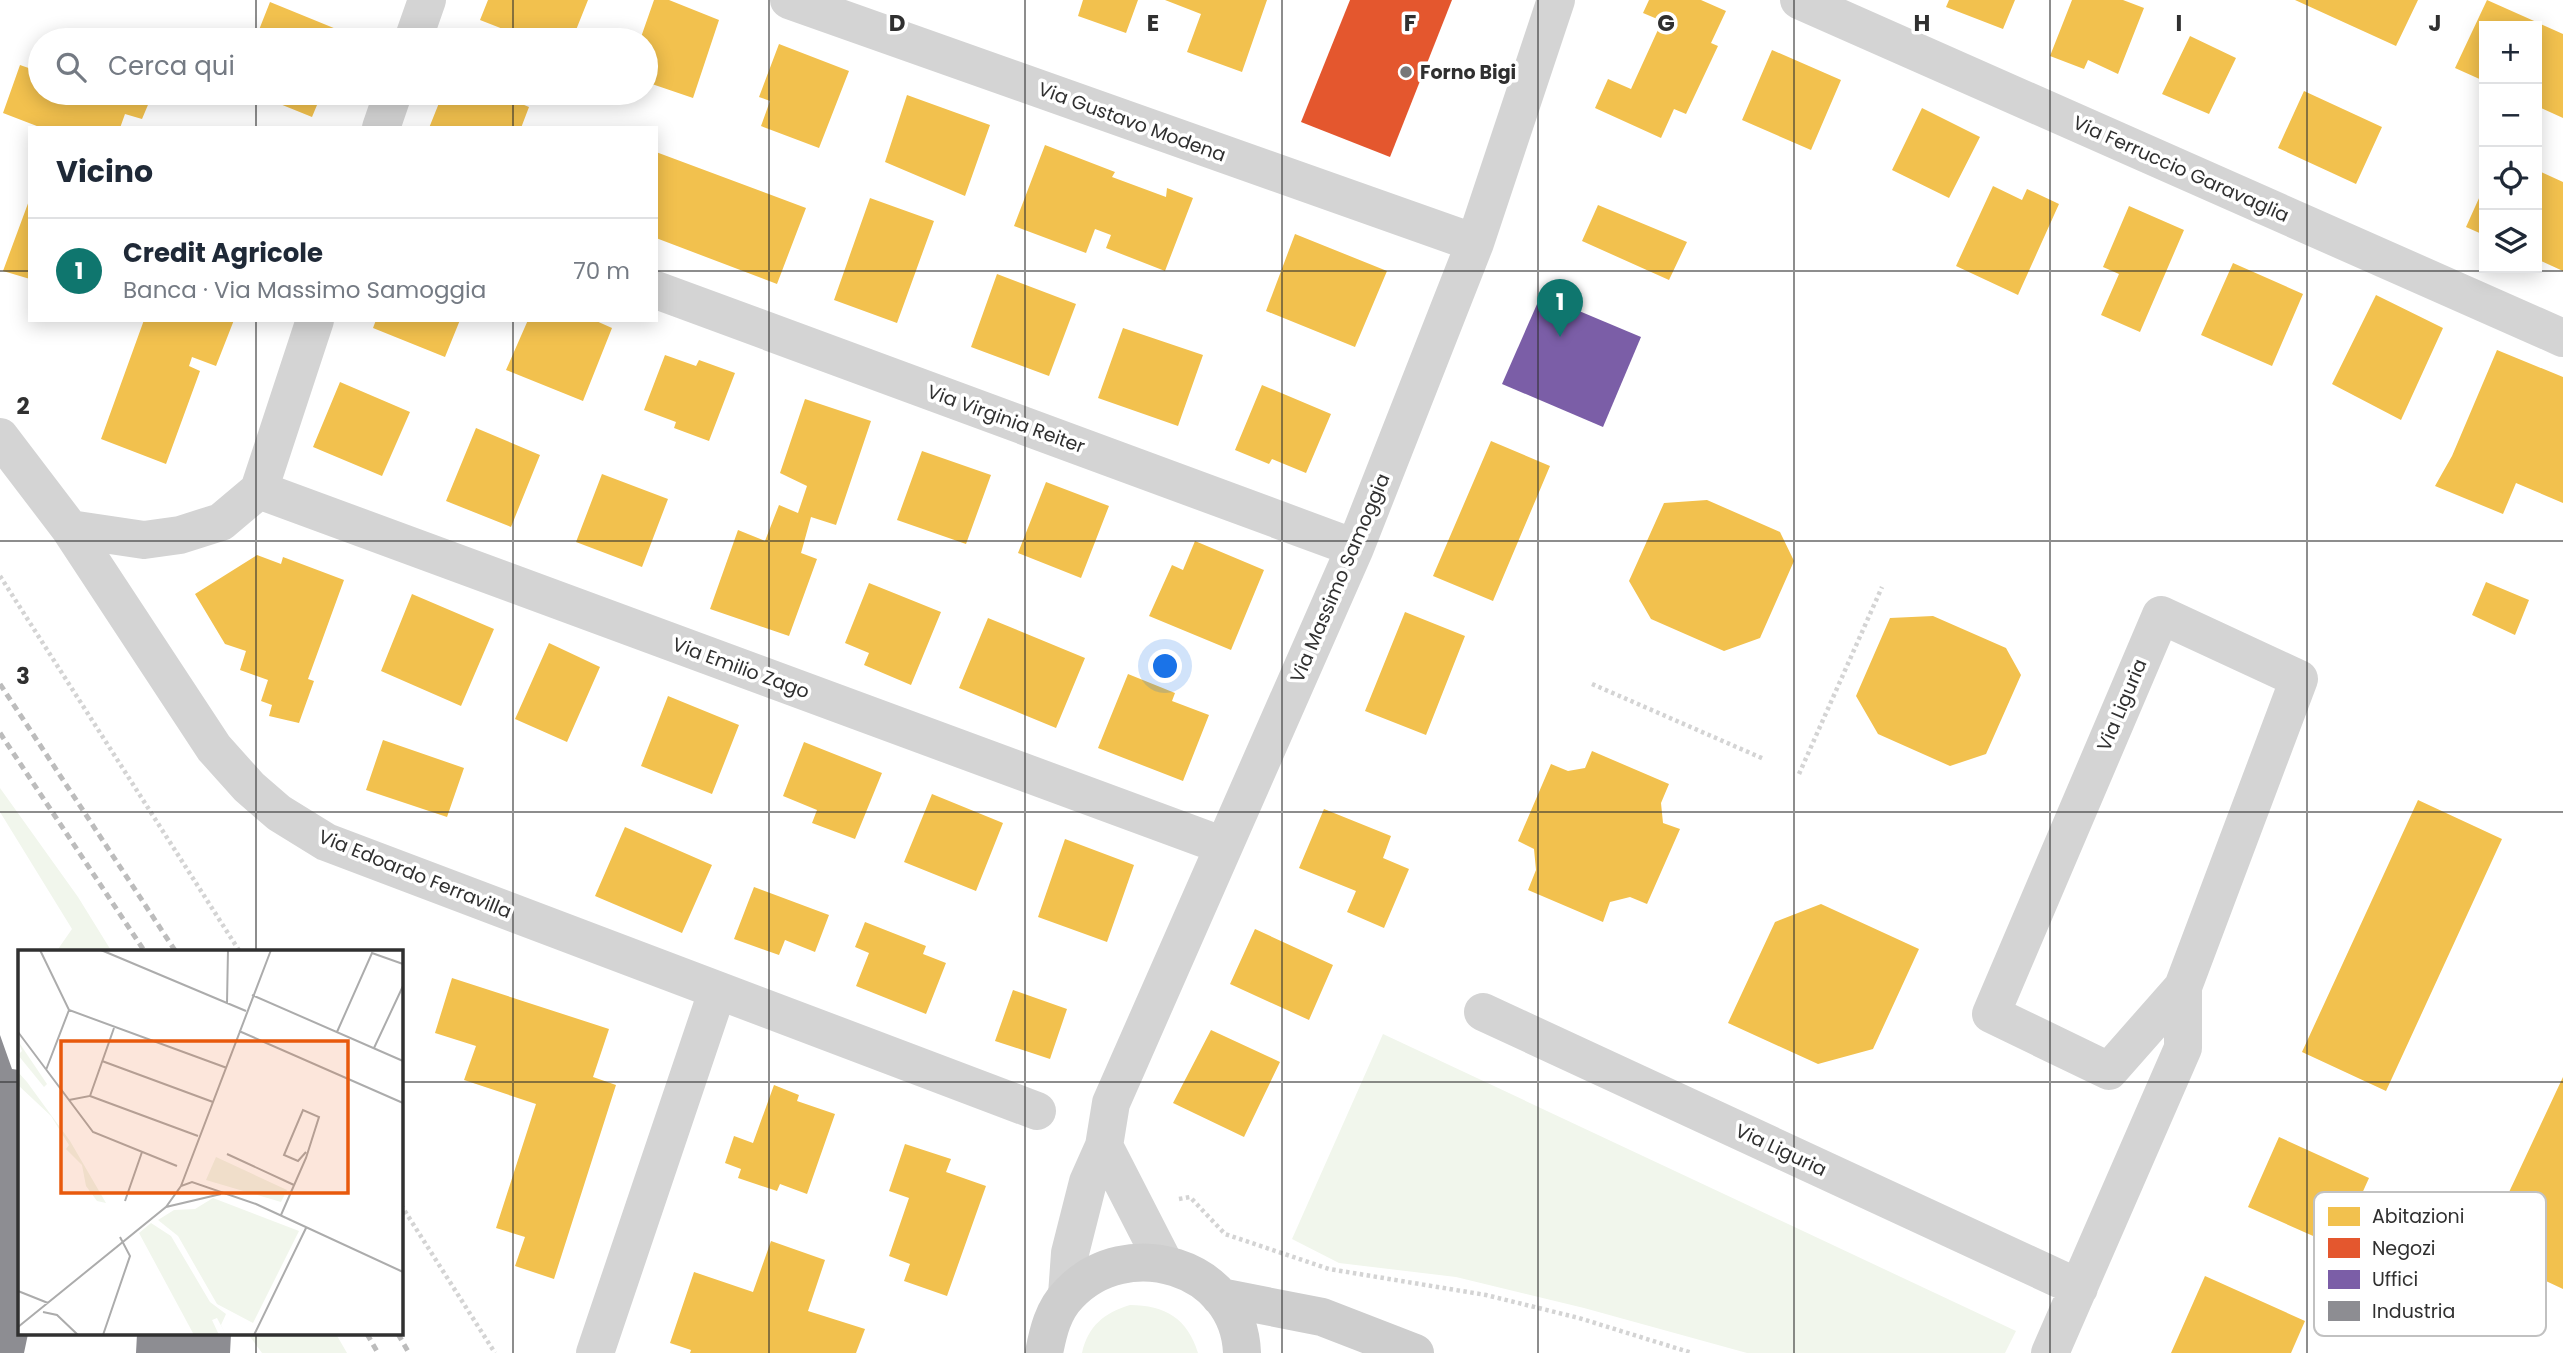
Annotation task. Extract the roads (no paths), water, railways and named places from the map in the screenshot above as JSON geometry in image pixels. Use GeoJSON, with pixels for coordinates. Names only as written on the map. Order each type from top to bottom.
{"type":"FeatureCollection","features":[{"type":"Feature","properties":{"kind":"main road"},"geometry":{"type":"LineString","coordinates":[[1044,1353],[1051,1322],[1067,1295],[1087,1278],[1111,1266],[1137,1261],[1164,1263],[1195,1275],[1220,1297],[1235,1321],[1242,1353]]}},
{"type":"Feature","properties":{"kind":"main road"},"geometry":{"type":"LineString","coordinates":[[1220,1297],[1322,1317],[1415,1353]]}},
{"type":"Feature","properties":{"kind":"street"},"geometry":{"type":"LineString","coordinates":[[416,28],[427,0]]}},
{"type":"Feature","properties":{"kind":"street","name":"Via Gustavo Modena"},"geometry":{"type":"LineString","coordinates":[[789,0],[1475,243]]}},
{"type":"Feature","properties":{"kind":"street","name":"Via Massimo Samoggia"},"geometry":{"type":"LineString","coordinates":[[1067,1295],[1070,1253],[1088,1182],[1104,1146],[1111,1103],[1355,548],[1475,243],[1556,0]]}},
{"type":"Feature","properties":{"kind":"street","name":"Via Ferruccio Garavaglia"},"geometry":{"type":"LineString","coordinates":[[1799,0],[2563,338]]}},
{"type":"Feature","properties":{"kind":"street"},"geometry":{"type":"LineString","coordinates":[[382,126],[390,105]]}},
{"type":"Feature","properties":{"kind":"street","name":"Via Virginia Reiter"},"geometry":{"type":"LineString","coordinates":[[658,291],[1355,548]]}},
{"type":"Feature","properties":{"kind":"street"},"geometry":{"type":"LineString","coordinates":[[70,529],[144,540],[180,535],[221,522],[259,490],[314,322]]}},
{"type":"Feature","properties":{"kind":"street","name":"Via Edoardo Ferravilla"},"geometry":{"type":"LineString","coordinates":[[0,437],[70,529],[214,748],[249,787],[279,813],[326,842],[1037,1111]]}},
{"type":"Feature","properties":{"kind":"street","name":"Via Emilio Zago"},"geometry":{"type":"LineString","coordinates":[[259,490],[1224,846]]}},
{"type":"Feature","properties":{"kind":"street","name":"Via Liguria"},"geometry":{"type":"LineString","coordinates":[[2050,1353],[2183,1048],[2183,987],[2300,679],[2161,615],[1991,1014],[2109,1071],[2183,987]]}},
{"type":"Feature","properties":{"kind":"street"},"geometry":{"type":"LineString","coordinates":[[595,1353],[718,992]]}},
{"type":"Feature","properties":{"kind":"street","name":"Via Liguria"},"geometry":{"type":"LineString","coordinates":[[1483,1012],[2079,1288]]}},
{"type":"Feature","properties":{"kind":"street"},"geometry":{"type":"LineString","coordinates":[[1104,1146],[1164,1263]]}},
{"type":"Feature","properties":{"kind":"railway"},"geometry":{"type":"LineString","coordinates":[[0,684],[175,950]]}},
{"type":"Feature","properties":{"kind":"railway"},"geometry":{"type":"LineString","coordinates":[[0,733],[144,950]]}},
{"type":"Feature","properties":{"kind":"railway"},"geometry":{"type":"LineString","coordinates":[[368,1336],[378,1353]]}},
{"type":"Feature","properties":{"kind":"railway"},"geometry":{"type":"LineString","coordinates":[[399,1336],[409,1353]]}},
{"type":"Feature","properties":{"kind":"place","name":"Forno Bigi"},"geometry":{"type":"Point","coordinates":[1406,72]}},
{"type":"Feature","properties":{"kind":"place","name":"Credit Agricole"},"geometry":{"type":"Point","coordinates":[1560,337]}}]}
